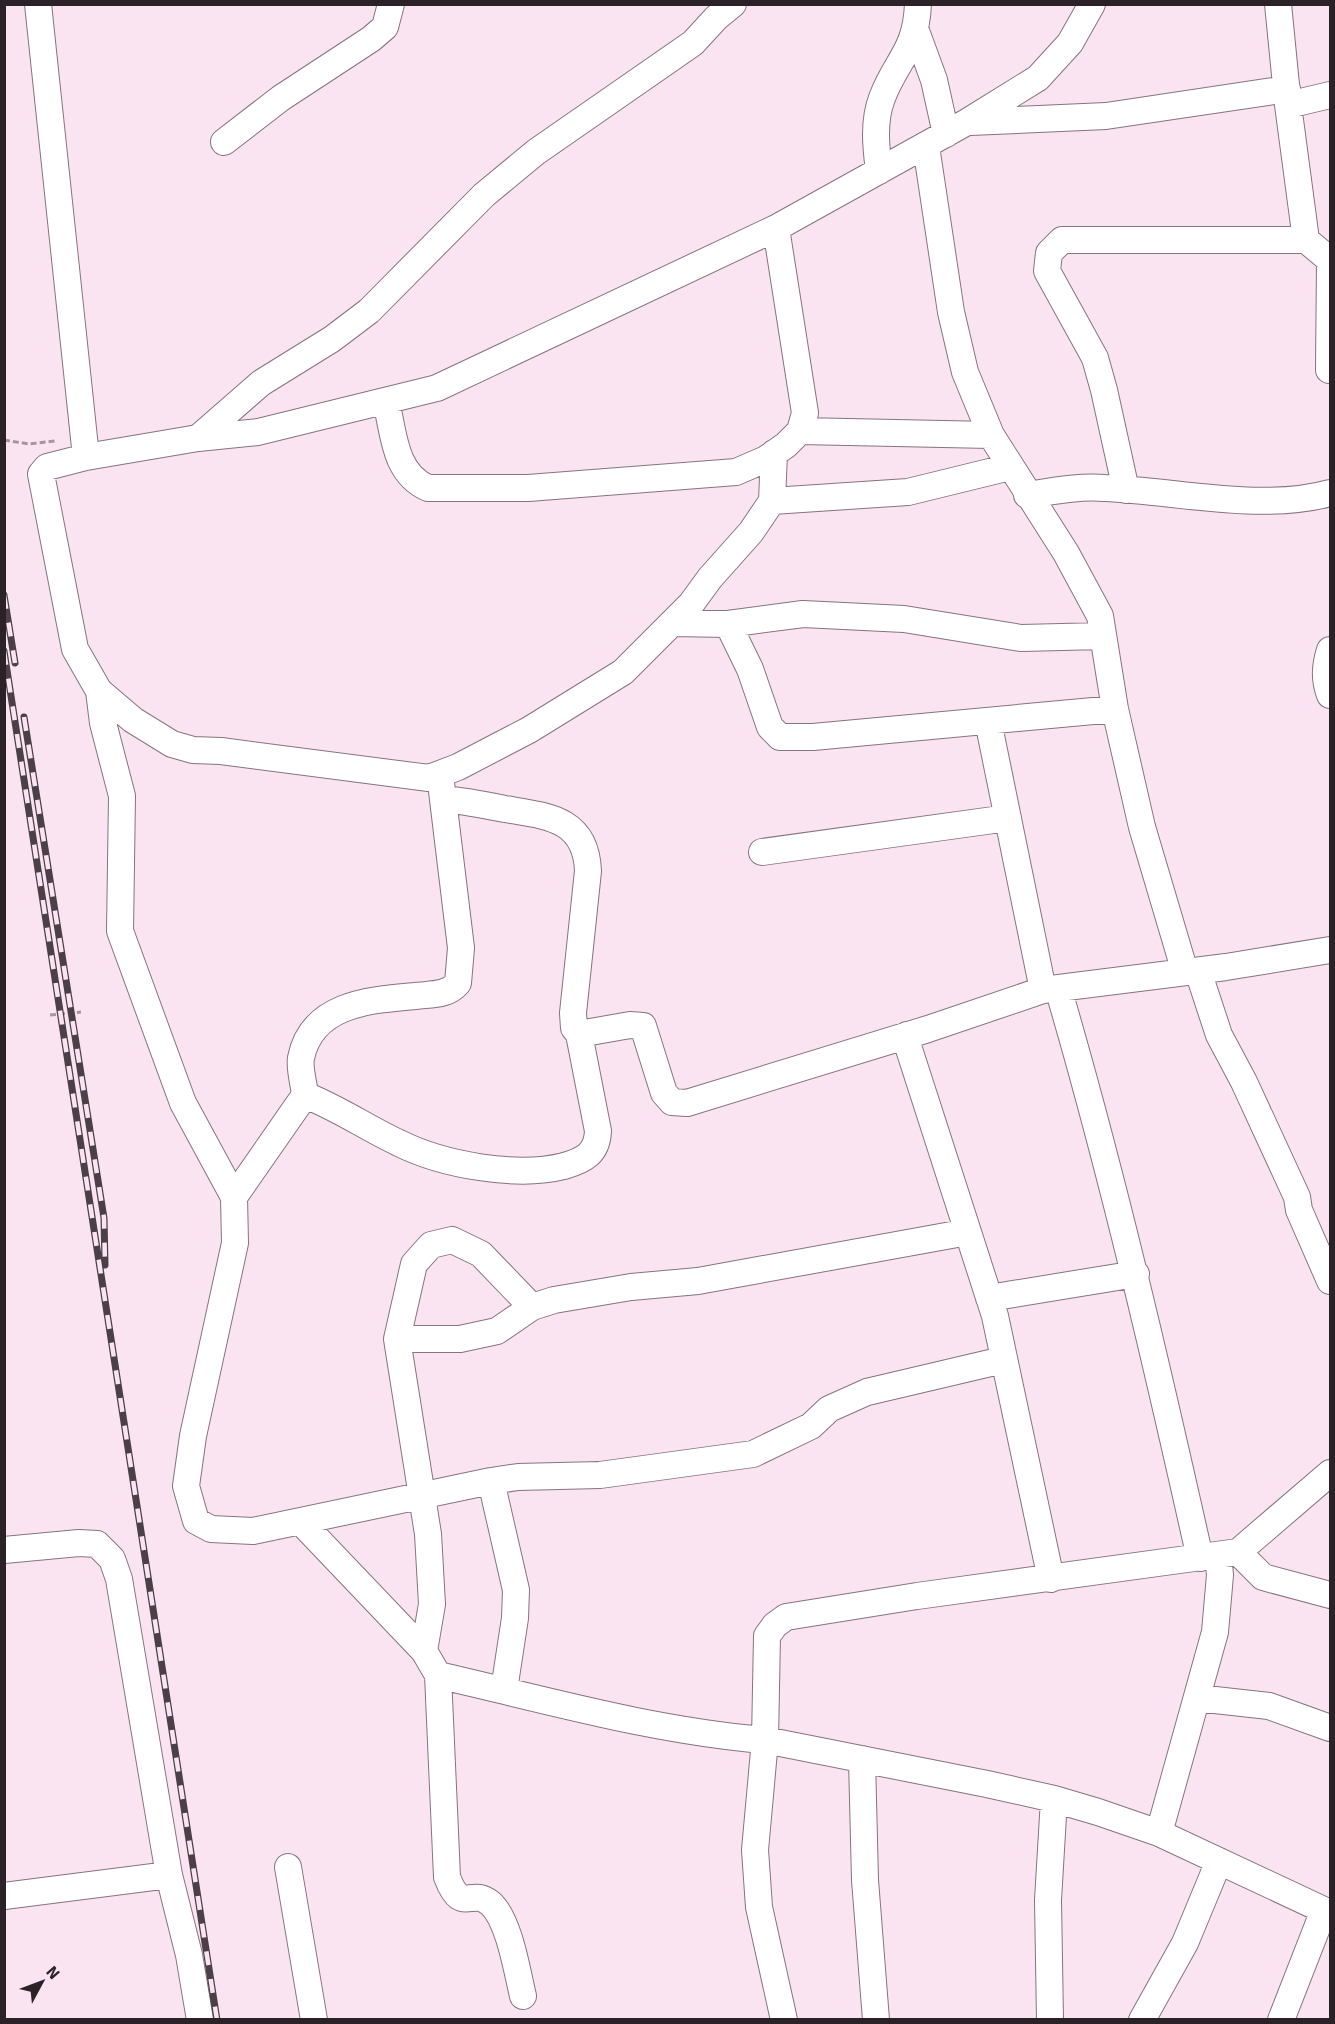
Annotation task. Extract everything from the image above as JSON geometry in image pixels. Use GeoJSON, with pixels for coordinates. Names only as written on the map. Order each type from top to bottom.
{"type":"FeatureCollection","features":[{"type":"Feature","properties":{"kind":"street"},"geometry":{"type":"LineString","coordinates":[[38,4],[85,447]]}},
{"type":"Feature","properties":{"kind":"street"},"geometry":{"type":"LineString","coordinates":[[224,142],[281,98],[378,33],[385,27],[391,4]]}},
{"type":"Feature","properties":{"kind":"street"},"geometry":{"type":"LineString","coordinates":[[198,438],[261,383],[332,339],[369,311],[484,195],[536,152],[693,43],[716,18],[733,4]]}},
{"type":"Feature","properties":{"kind":"street"},"geometry":{"type":"LineString","coordinates":[[879,171],[875,139],[881,100],[902,63],[916,31],[918,4]]}},
{"type":"Feature","properties":{"kind":"street"},"geometry":{"type":"LineString","coordinates":[[774,453],[772,501],[752,531],[672,622],[623,672],[529,730],[429,778],[221,751],[193,750],[172,744],[152,732],[99,691],[75,649],[41,474],[47,467],[85,447],[258,432],[437,388],[776,228],[946,134],[1038,78],[1070,43],[1092,4]]}},
{"type":"Feature","properties":{"kind":"street"},"geometry":{"type":"LineString","coordinates":[[1278,4],[1287,97],[1306,240]]}},
{"type":"Feature","properties":{"kind":"street"},"geometry":{"type":"LineString","coordinates":[[916,31],[933,80],[946,134],[956,332],[965,372],[991,435],[1027,495],[1066,553],[1100,616],[1115,709],[1142,827],[1191,971],[1297,1197],[1299,1210],[1330,1281]]}},
{"type":"Feature","properties":{"kind":"street"},"geometry":{"type":"LineString","coordinates":[[946,134],[1287,97],[1330,95]]}},
{"type":"Feature","properties":{"kind":"street"},"geometry":{"type":"LineString","coordinates":[[386,401],[402,466],[415,482],[428,488],[528,488],[736,472],[774,453],[800,431],[805,413],[776,228]]}},
{"type":"Feature","properties":{"kind":"street"},"geometry":{"type":"LineString","coordinates":[[1126,490],[1095,358],[1047,271],[1049,253],[1062,240],[1306,240],[1330,261],[1330,378]]}},
{"type":"Feature","properties":{"kind":"street"},"geometry":{"type":"LineString","coordinates":[[800,431],[991,435]]}},
{"type":"Feature","properties":{"kind":"street"},"geometry":{"type":"LineString","coordinates":[[772,501],[908,492],[1010,467]]}},
{"type":"Feature","properties":{"kind":"street"},"geometry":{"type":"LineString","coordinates":[[1027,495],[1069,489],[1126,490],[1240,499],[1307,500],[1330,493]]}},
{"type":"Feature","properties":{"kind":"street"},"geometry":{"type":"LineString","coordinates":[[672,622],[728,624],[803,614],[904,619],[1021,638],[1103,636]]}},
{"type":"Feature","properties":{"kind":"street"},"geometry":{"type":"LineString","coordinates":[[728,624],[750,669],[770,728],[780,736],[813,737],[1115,709]]}},
{"type":"Feature","properties":{"kind":"street"},"geometry":{"type":"LineString","coordinates":[[1330,650],[1326,665],[1326,684],[1330,695]]}},
{"type":"Feature","properties":{"kind":"street"},"geometry":{"type":"LineString","coordinates":[[99,691],[103,723],[122,796],[120,931],[183,1103],[234,1197],[235,1243],[193,1436],[186,1486],[196,1521],[211,1529],[253,1531],[302,1523],[491,1481],[518,1477],[600,1475],[753,1454],[811,1426],[829,1409],[867,1392],[1003,1360]]}},
{"type":"Feature","properties":{"kind":"street"},"geometry":{"type":"LineString","coordinates":[[988,721],[1008,818],[1051,989],[1094,1109],[1136,1274],[1219,1555],[1220,1575],[1215,1632],[1159,1833]]}},
{"type":"Feature","properties":{"kind":"street"},"geometry":{"type":"LineString","coordinates":[[234,1197],[306,1095],[301,1059],[320,1024],[333,1014],[362,1001],[445,993],[458,983],[461,948],[440,773]]}},
{"type":"Feature","properties":{"kind":"street"},"geometry":{"type":"LineString","coordinates":[[306,1095],[420,1152],[479,1167],[533,1171],[551,1169],[578,1162],[587,1157],[598,1144],[598,1131],[579,1035],[574,1028],[573,1013],[588,871],[588,858],[581,840],[555,818],[444,799]]}},
{"type":"Feature","properties":{"kind":"street"},"geometry":{"type":"LineString","coordinates":[[762,852],[1008,818]]}},
{"type":"Feature","properties":{"kind":"street"},"geometry":{"type":"LineString","coordinates":[[579,1035],[630,1025],[643,1026],[664,1093],[672,1102],[687,1103],[1051,989],[1330,950]]}},
{"type":"Feature","properties":{"kind":"street"},"geometry":{"type":"LineString","coordinates":[[907,1035],[908,1046],[989,1298],[1051,1579]]}},
{"type":"Feature","properties":{"kind":"street"},"geometry":{"type":"LineString","coordinates":[[397,1339],[460,1339],[497,1331],[532,1307],[572,1297],[632,1287],[698,1281],[968,1232]]}},
{"type":"Feature","properties":{"kind":"street"},"geometry":{"type":"LineString","coordinates":[[424,1651],[432,1604],[428,1534],[397,1339],[414,1264],[431,1245],[452,1240],[481,1254],[532,1307]]}},
{"type":"Feature","properties":{"kind":"street"},"geometry":{"type":"LineString","coordinates":[[989,1298],[1136,1274]]}},
{"type":"Feature","properties":{"kind":"street"},"geometry":{"type":"LineString","coordinates":[[784,2019],[759,1907],[755,1832],[765,1740],[767,1636],[775,1625],[786,1617],[917,1596],[1219,1555],[1330,1473]]}},
{"type":"Feature","properties":{"kind":"street"},"geometry":{"type":"LineString","coordinates":[[491,1481],[516,1590],[515,1618],[504,1690]]}},
{"type":"Feature","properties":{"kind":"street"},"geometry":{"type":"LineString","coordinates":[[302,1523],[424,1651],[438,1675],[447,1877],[454,1894],[460,1899],[478,1899],[489,1902],[500,1917],[524,1996]]}},
{"type":"Feature","properties":{"kind":"street"},"geometry":{"type":"LineString","coordinates":[[4,1550],[97,1544],[112,1559],[119,1579],[169,1875],[189,1955],[200,2019]]}},
{"type":"Feature","properties":{"kind":"street"},"geometry":{"type":"LineString","coordinates":[[1219,1555],[1263,1577],[1330,1595]]}},
{"type":"Feature","properties":{"kind":"street"},"geometry":{"type":"LineString","coordinates":[[438,1675],[691,1732],[765,1740],[1054,1799],[1159,1833],[1327,1911],[1281,2019]]}},
{"type":"Feature","properties":{"kind":"street"},"geometry":{"type":"LineString","coordinates":[[1197,1698],[1269,1706],[1330,1728]]}},
{"type":"Feature","properties":{"kind":"street"},"geometry":{"type":"LineString","coordinates":[[862,1759],[864,1869],[876,2019]]}},
{"type":"Feature","properties":{"kind":"street"},"geometry":{"type":"LineString","coordinates":[[1050,2019],[1048,1900],[1054,1799]]}},
{"type":"Feature","properties":{"kind":"street"},"geometry":{"type":"LineString","coordinates":[[1142,2019],[1185,1943],[1219,1861]]}},
{"type":"Feature","properties":{"kind":"street"},"geometry":{"type":"LineString","coordinates":[[288,1867],[314,2019]]}},
{"type":"Feature","properties":{"kind":"street"},"geometry":{"type":"LineString","coordinates":[[4,1896],[169,1875]]}},
{"type":"Feature","properties":{"kind":"path"},"geometry":{"type":"LineString","coordinates":[[4,440],[29,444],[85,447]]}},
{"type":"Feature","properties":{"kind":"path"},"geometry":{"type":"LineString","coordinates":[[50,1015],[81,1012]]}},
{"type":"Feature","properties":{"kind":"railway"},"geometry":{"type":"LineString","coordinates":[[4,595],[15,663]]}},
{"type":"Feature","properties":{"kind":"railway"},"geometry":{"type":"LineString","coordinates":[[4,651],[217,2020]]}},
{"type":"Feature","properties":{"kind":"railway"},"geometry":{"type":"LineString","coordinates":[[24,717],[104,1218],[105,1265]]}}]}
